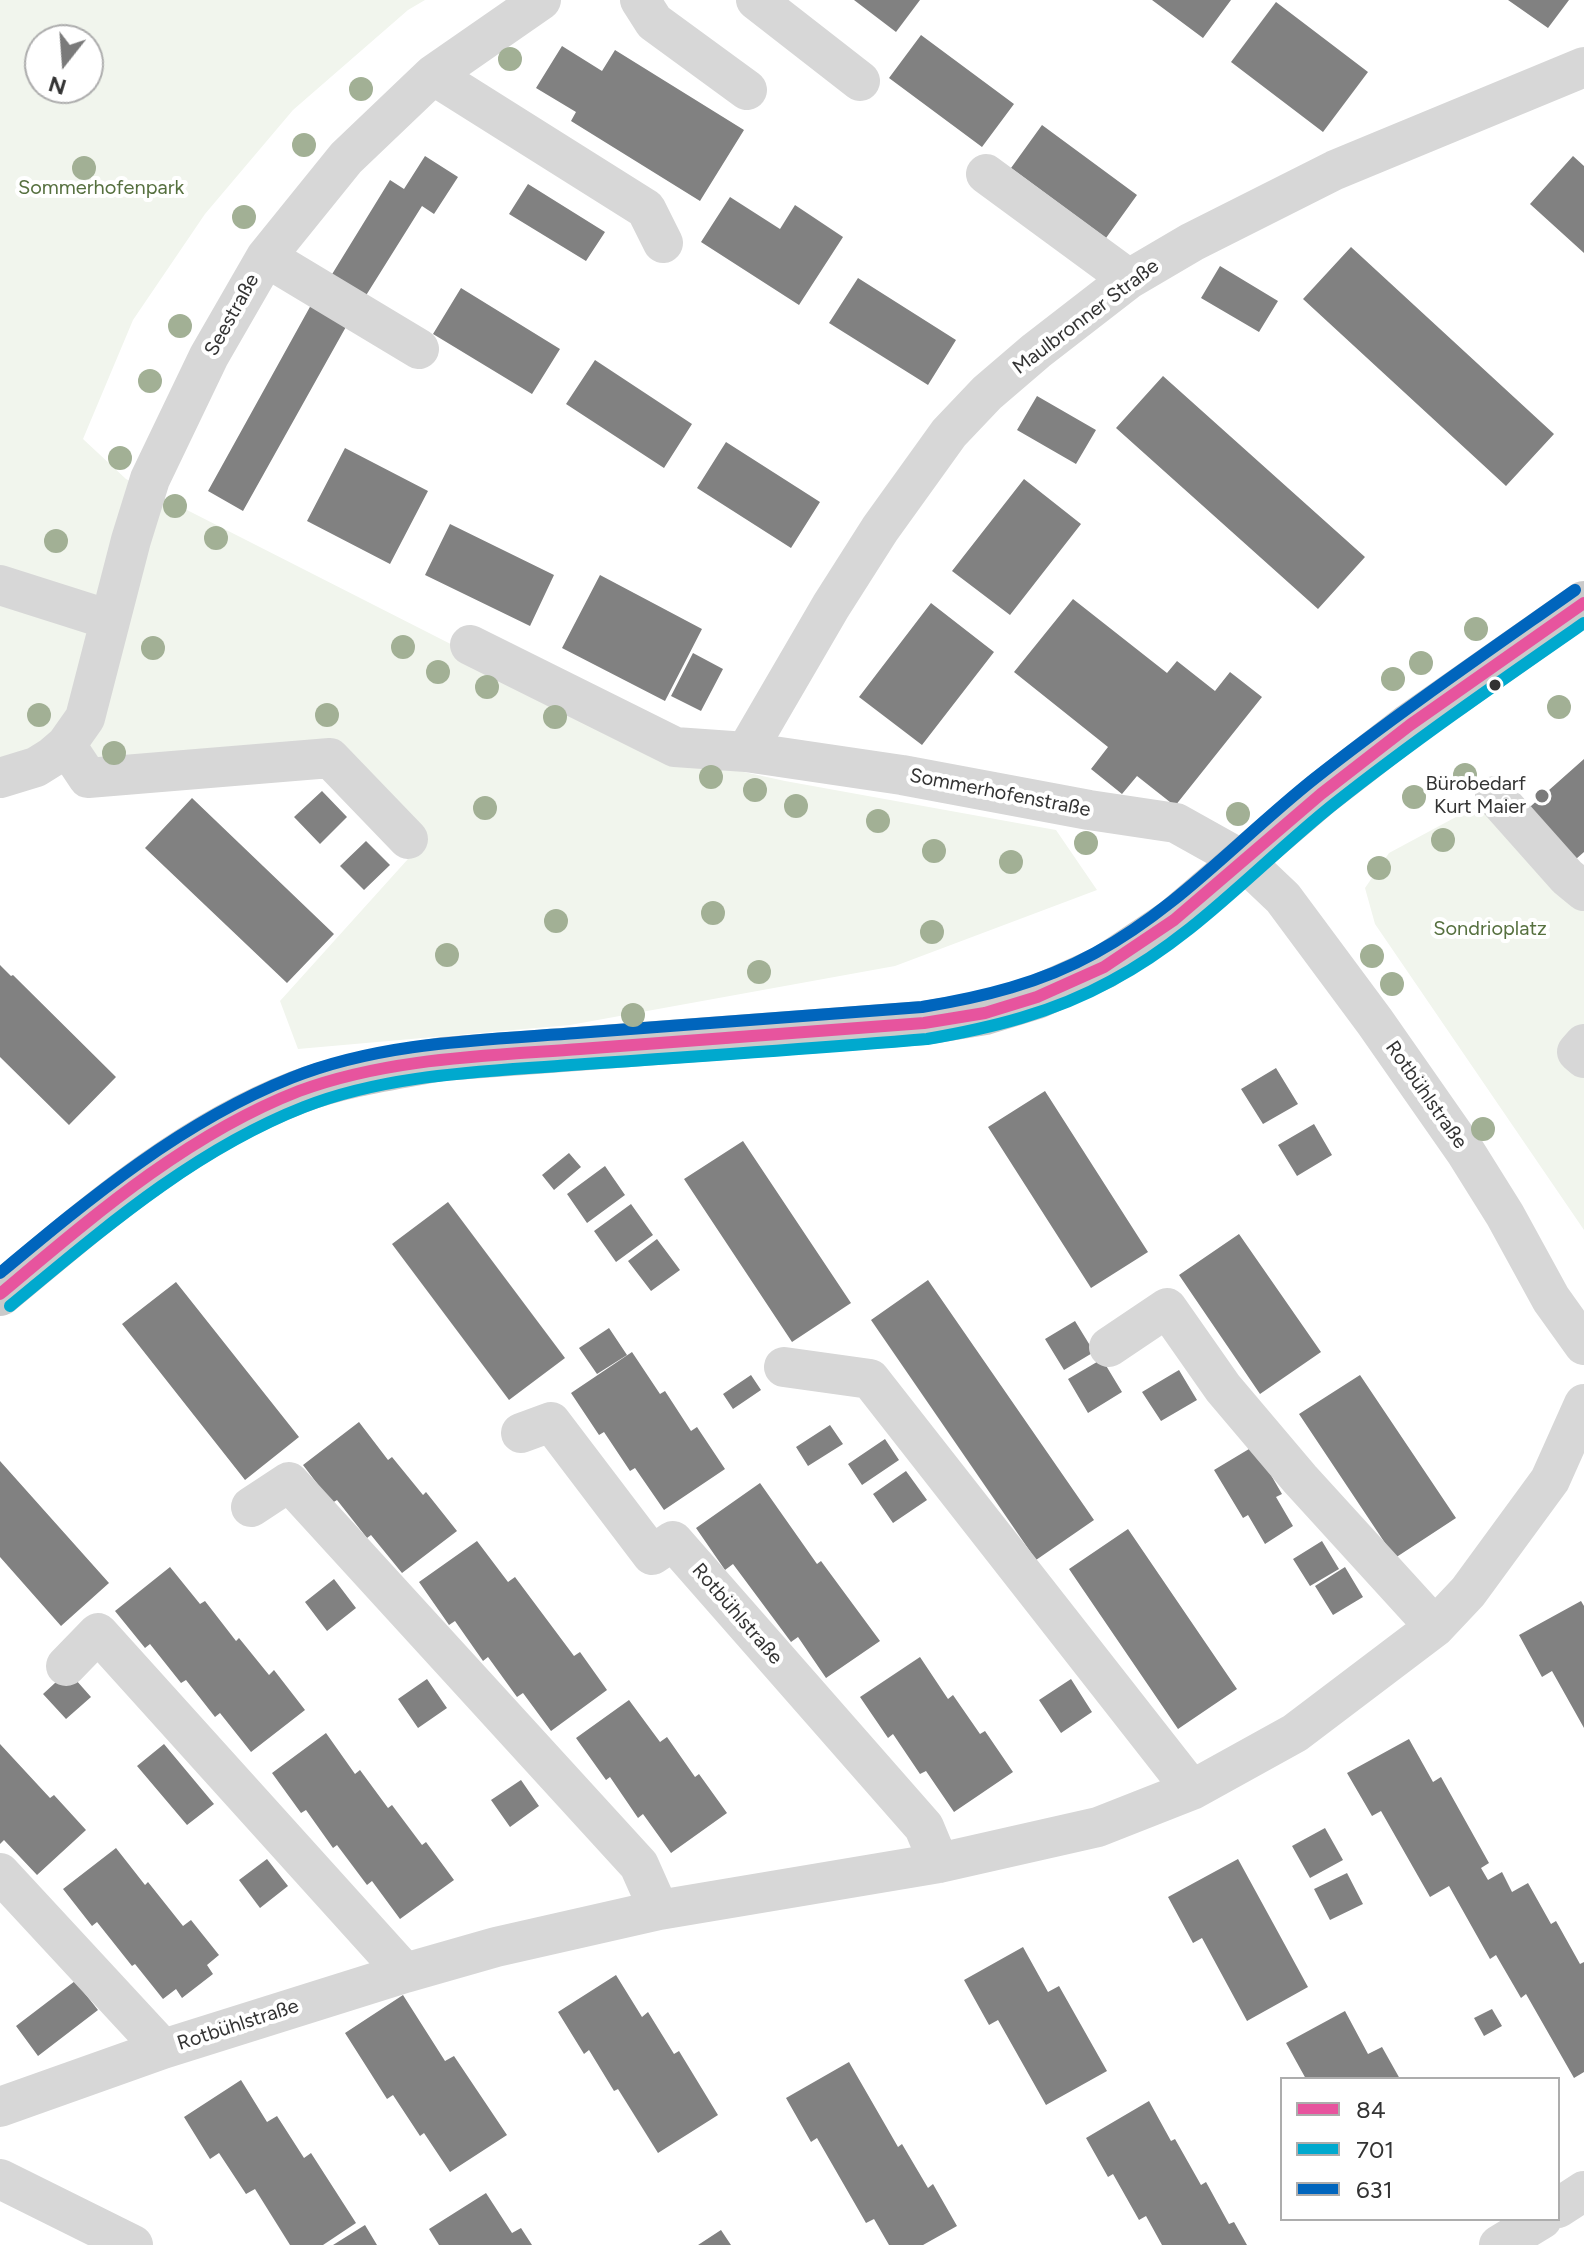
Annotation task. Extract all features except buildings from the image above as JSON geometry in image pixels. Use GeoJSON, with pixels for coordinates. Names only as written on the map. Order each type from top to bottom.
{"type":"FeatureCollection","features":[{"type":"Feature","properties":{"kind":"main road"},"geometry":{"type":"LineString","coordinates":[[0,1294],[101,1211],[184,1149],[229,1123],[300,1091],[442,1059],[924,1023],[985,1013],[1037,997],[1104,967],[1174,920],[1321,794],[1410,725],[1584,603]]}},
{"type":"Feature","properties":{"kind":"street","name":"Seestraße"},"geometry":{"type":"LineString","coordinates":[[110,620],[150,479],[209,356],[266,257],[346,158],[433,75],[541,0]]}},
{"type":"Feature","properties":{"kind":"street"},"geometry":{"type":"LineString","coordinates":[[640,0],[654,22],[747,90]]}},
{"type":"Feature","properties":{"kind":"street"},"geometry":{"type":"LineString","coordinates":[[756,0],[860,81]]}},
{"type":"Feature","properties":{"kind":"street","name":"Maulbronner Straße"},"geometry":{"type":"LineString","coordinates":[[746,752],[872,542],[949,433],[987,393],[1129,279],[1192,242],[1335,170],[1584,67]]}},
{"type":"Feature","properties":{"kind":"street"},"geometry":{"type":"LineString","coordinates":[[433,75],[646,209],[663,243]]}},
{"type":"Feature","properties":{"kind":"street"},"geometry":{"type":"LineString","coordinates":[[986,174],[1129,279]]}},
{"type":"Feature","properties":{"kind":"street"},"geometry":{"type":"LineString","coordinates":[[266,257],[419,349]]}},
{"type":"Feature","properties":{"kind":"street"},"geometry":{"type":"LineString","coordinates":[[0,585],[110,620],[85,718],[66,745],[36,767],[0,778]]}},
{"type":"Feature","properties":{"kind":"street","name":"Sommerhofenstraße"},"geometry":{"type":"LineString","coordinates":[[470,645],[675,747],[746,752],[902,775],[1176,823],[1244,861]]}},
{"type":"Feature","properties":{"kind":"street"},"geometry":{"type":"LineString","coordinates":[[66,745],[88,778],[330,758],[408,839]]}},
{"type":"Feature","properties":{"kind":"street"},"geometry":{"type":"LineString","coordinates":[[1495,796],[1567,877],[1584,891]]}},
{"type":"Feature","properties":{"kind":"street","name":"Rotbühlstraße"},"geometry":{"type":"LineString","coordinates":[[1244,861],[1283,898],[1375,1022],[1465,1151],[1505,1215],[1551,1299],[1584,1345]]}},
{"type":"Feature","properties":{"kind":"street"},"geometry":{"type":"LineString","coordinates":[[1584,1044],[1577,1052],[1584,1058]]}},
{"type":"Feature","properties":{"kind":"street"},"geometry":{"type":"LineString","coordinates":[[1109,1347],[1167,1308],[1223,1388],[1300,1479],[1435,1627]]}},
{"type":"Feature","properties":{"kind":"street"},"geometry":{"type":"LineString","coordinates":[[784,1367],[870,1379],[1192,1790]]}},
{"type":"Feature","properties":{"kind":"street","name":"Rotbühlstraße"},"geometry":{"type":"LineString","coordinates":[[0,2107],[163,2049],[496,1947],[659,1910],[939,1863],[1098,1827],[1192,1790],[1295,1733],[1435,1627],[1468,1592],[1550,1480],[1584,1404]]}},
{"type":"Feature","properties":{"kind":"street","name":"Rotbühlstraße"},"geometry":{"type":"LineString","coordinates":[[521,1433],[551,1422],[652,1555],[673,1541],[924,1827],[939,1863]]}},
{"type":"Feature","properties":{"kind":"street"},"geometry":{"type":"LineString","coordinates":[[251,1507],[289,1482],[639,1865],[659,1910]]}},
{"type":"Feature","properties":{"kind":"street"},"geometry":{"type":"LineString","coordinates":[[66,1666],[98,1633],[405,1973]]}},
{"type":"Feature","properties":{"kind":"street","name":"Rotbühlstraße"},"geometry":{"type":"LineString","coordinates":[[0,1873],[163,2049]]}},
{"type":"Feature","properties":{"kind":"street"},"geometry":{"type":"LineString","coordinates":[[0,2179],[133,2245]]}},
{"type":"Feature","properties":{"kind":"street"},"geometry":{"type":"LineString","coordinates":[[1560,2207],[1584,2191]]}},
{"type":"Feature","properties":{"kind":"street"},"geometry":{"type":"LineString","coordinates":[[1499,2245],[1539,2221]]}},
{"type":"Feature","properties":{"kind":"green space","name":"Sommerhofenpark"},"geometry":{"type":"Polygon","coordinates":[[[0,0],[425,0],[408,10],[293,110],[205,214],[133,320],[83,439],[126,479],[671,756],[785,781],[1056,830],[1097,890],[895,966],[570,1025],[298,1049],[280,1001],[426,839],[330,748],[0,764],[0,0]]]}},
{"type":"Feature","properties":{"kind":"green space","name":"Sondrioplatz"},"geometry":{"type":"Polygon","coordinates":[[[1495,796],[1584,891],[1584,1230],[1375,924],[1365,888],[1389,853],[1495,796]]]}},
{"type":"Feature","properties":{"kind":"transit line","name":"631"},"geometry":{"type":"LineString","coordinates":[[0,1273],[103,1190],[174,1139],[251,1096],[325,1066],[396,1050],[468,1041],[922,1007],[967,999],[1033,981],[1075,964],[1154,915],[1346,754],[1575,590]]}},
{"type":"Feature","properties":{"kind":"transit line","name":"84"},"geometry":{"type":"LineString","coordinates":[[0,1294],[105,1208],[179,1154],[257,1109],[333,1080],[438,1060],[924,1023],[985,1013],[1037,997],[1104,967],[1174,920],[1321,794],[1410,725],[1584,603]]}},
{"type":"Feature","properties":{"kind":"transit line","name":"701"},"geometry":{"type":"LineString","coordinates":[[10,1306],[113,1222],[186,1170],[263,1125],[336,1096],[436,1076],[927,1039],[998,1024],[1067,1002],[1111,981],[1171,943],[1365,780],[1584,623]]}},
{"type":"Feature","properties":{"kind":"place","name":"Bürobedarf Kurt Maier"},"geometry":{"type":"Point","coordinates":[1542,796]}}]}
